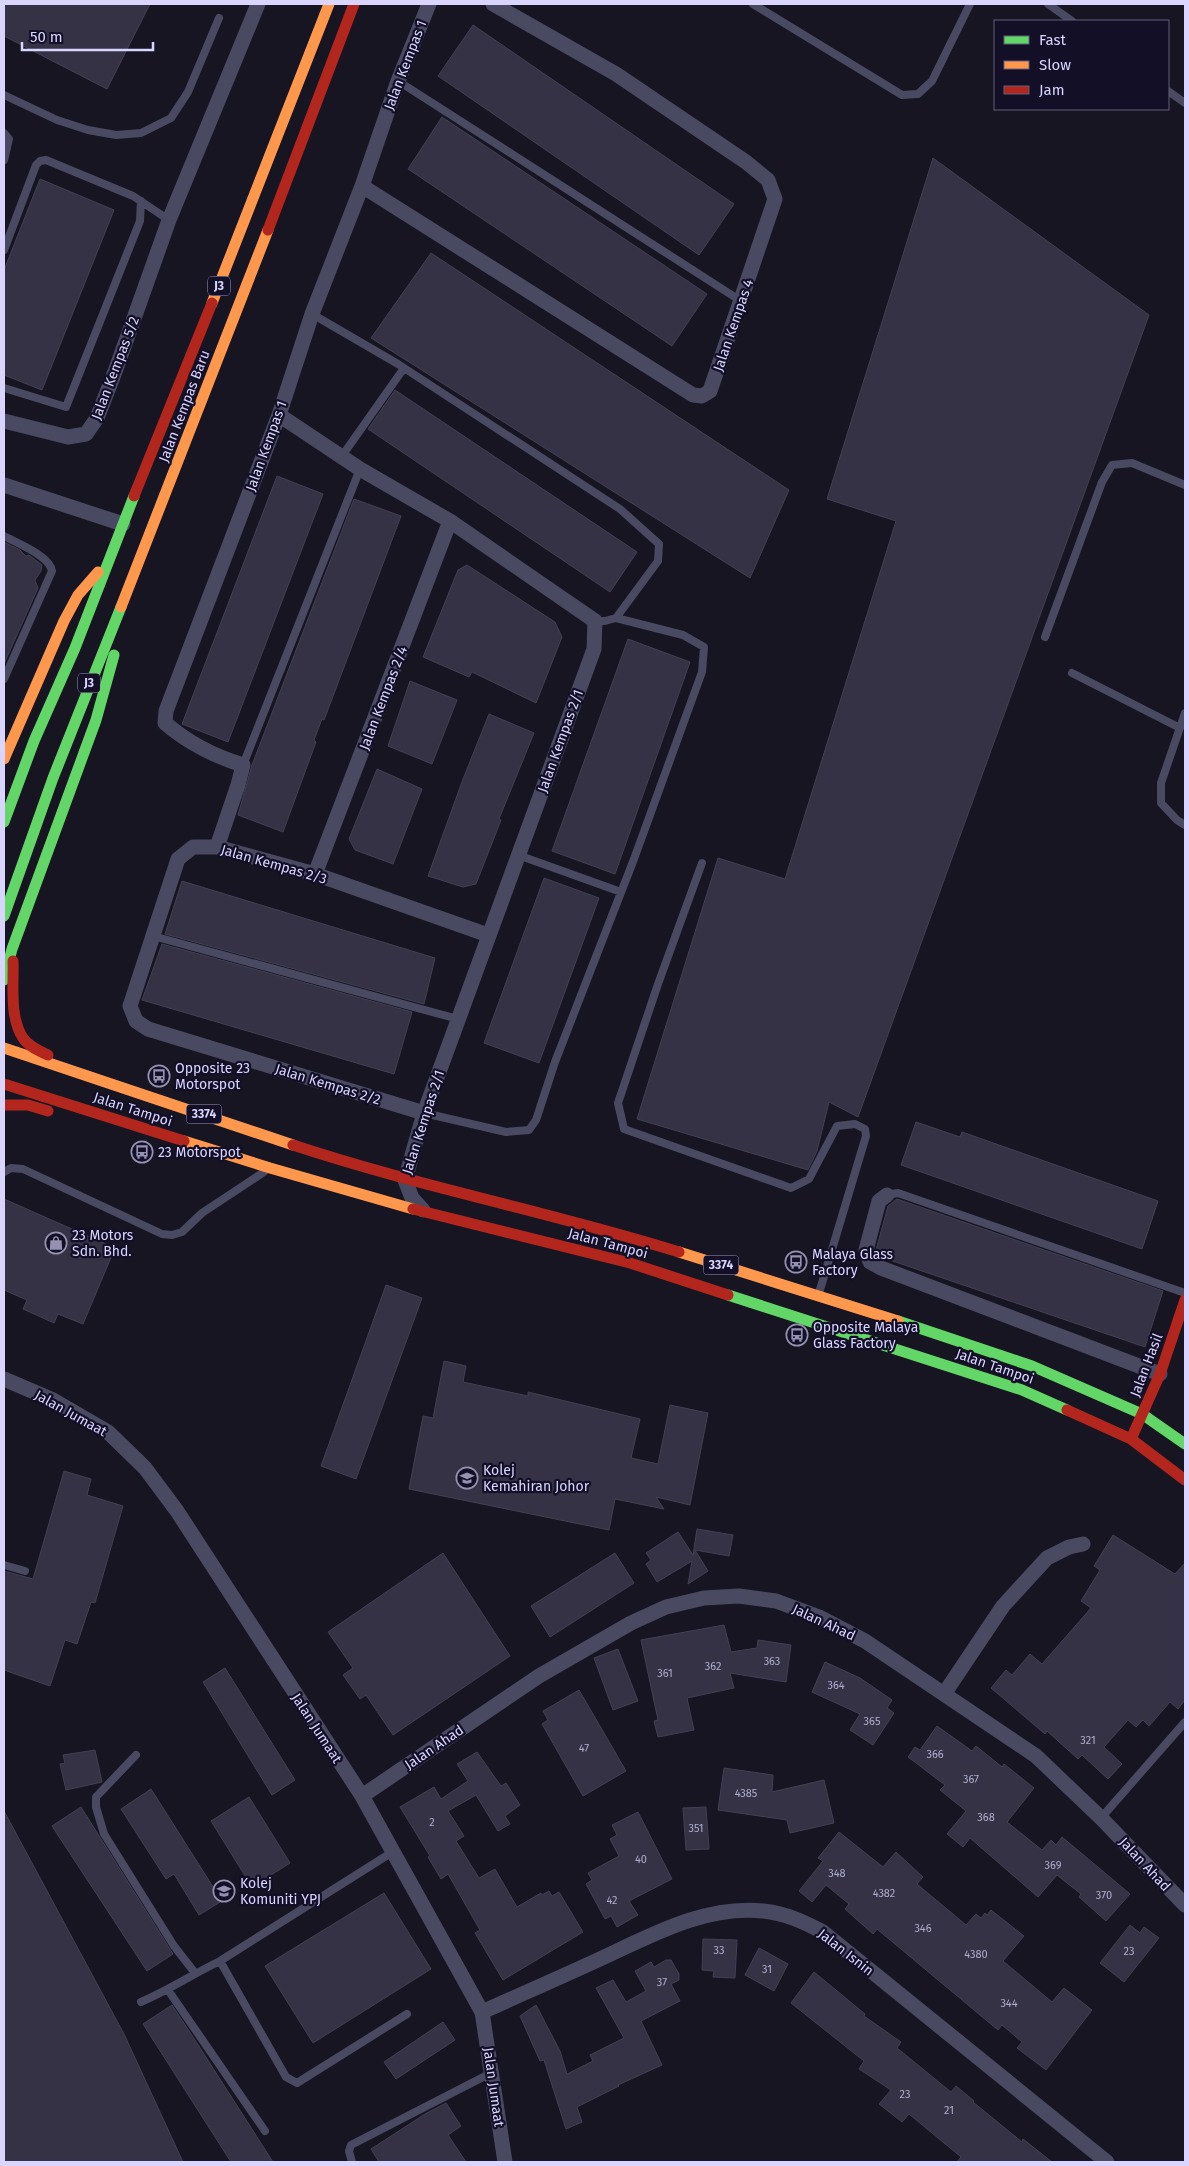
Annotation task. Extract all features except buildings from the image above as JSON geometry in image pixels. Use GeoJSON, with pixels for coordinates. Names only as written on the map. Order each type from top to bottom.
{"type":"FeatureCollection","features":[{"type":"Feature","properties":{"kind":"main road","name":"Jalan Kempas Baru"},"geometry":{"type":"LineString","coordinates":[[4,822],[34,741],[75,648],[123,524],[156,448],[329,4]]}},
{"type":"Feature","properties":{"kind":"main road","name":"Jalan Kempas Baru"},"geometry":{"type":"LineString","coordinates":[[4,916],[91,678],[144,550],[272,222],[354,4]]}},
{"type":"Feature","properties":{"kind":"main road"},"geometry":{"type":"LineString","coordinates":[[4,980],[12,949],[96,720],[144,550]]}},
{"type":"Feature","properties":{"kind":"main road"},"geometry":{"type":"LineString","coordinates":[[4,759],[37,676],[68,610],[85,583],[108,563]]}},
{"type":"Feature","properties":{"kind":"main road"},"geometry":{"type":"LineString","coordinates":[[12,949],[17,1022],[22,1038],[34,1049],[131,1089]]}},
{"type":"Feature","properties":{"kind":"main road","name":"Jalan Tampoi"},"geometry":{"type":"LineString","coordinates":[[4,1048],[356,1166],[404,1180],[608,1230],[818,1295],[1032,1366],[1142,1414],[1185,1444]]}},
{"type":"Feature","properties":{"kind":"main road","name":"Jalan Tampoi"},"geometry":{"type":"LineString","coordinates":[[4,1084],[270,1168],[424,1212],[630,1263],[1022,1390],[1132,1439],[1185,1480]]}},
{"type":"Feature","properties":{"kind":"main road"},"geometry":{"type":"LineString","coordinates":[[4,1105],[28,1105],[127,1134],[191,1143]]}},
{"type":"Feature","properties":{"kind":"main road","name":"Jalan Hasil"},"geometry":{"type":"LineString","coordinates":[[1132,1439],[1160,1374],[1185,1300]]}},
{"type":"Feature","properties":{"kind":"street"},"geometry":{"type":"LineString","coordinates":[[168,220],[258,4]]}},
{"type":"Feature","properties":{"kind":"street","name":"Jalan Kempas 1"},"geometry":{"type":"LineString","coordinates":[[243,765],[226,760],[177,734],[165,724],[166,711],[278,415],[312,314],[362,186],[398,81],[429,4]]}},
{"type":"Feature","properties":{"kind":"street","name":"Jalan Kempas 4"},"geometry":{"type":"LineString","coordinates":[[362,186],[693,394],[702,396],[710,391],[742,301],[775,198],[768,180],[746,162],[616,74],[493,4]]}},
{"type":"Feature","properties":{"kind":"street","name":"Jalan Kempas 5/2"},"geometry":{"type":"LineString","coordinates":[[4,421],[68,437],[86,434],[97,418],[116,369],[168,220]]}},
{"type":"Feature","properties":{"kind":"street"},"geometry":{"type":"LineString","coordinates":[[278,415],[360,469],[450,521],[594,621]]}},
{"type":"Feature","properties":{"kind":"street"},"geometry":{"type":"LineString","coordinates":[[4,485],[123,524]]}},
{"type":"Feature","properties":{"kind":"street","name":"Jalan Kempas 2/4"},"geometry":{"type":"LineString","coordinates":[[316,874],[450,521]]}},
{"type":"Feature","properties":{"kind":"street","name":"Jalan Kempas 2/1"},"geometry":{"type":"LineString","coordinates":[[424,1212],[412,1198],[404,1180],[424,1114],[488,935],[594,649],[594,621]]}},
{"type":"Feature","properties":{"kind":"street"},"geometry":{"type":"LineString","coordinates":[[217,847],[243,765]]}},
{"type":"Feature","properties":{"kind":"street","name":"Jalan Kempas 2/3"},"geometry":{"type":"LineString","coordinates":[[130,1006],[178,859],[193,847],[217,847],[316,874],[488,935]]}},
{"type":"Feature","properties":{"kind":"street","name":"Jalan Kempas 2/2"},"geometry":{"type":"LineString","coordinates":[[130,1006],[136,1021],[148,1029],[424,1114]]}},
{"type":"Feature","properties":{"kind":"street"},"geometry":{"type":"LineString","coordinates":[[888,1195],[879,1201],[866,1250],[870,1262],[881,1268],[1160,1374]]}},
{"type":"Feature","properties":{"kind":"street","name":"Jalan Jumaat"},"geometry":{"type":"LineString","coordinates":[[4,1379],[53,1400],[108,1432],[145,1468],[176,1511],[362,1796],[482,2012],[493,2072],[505,2162]]}},
{"type":"Feature","properties":{"kind":"street"},"geometry":{"type":"LineString","coordinates":[[944,1694],[1003,1606],[1047,1558],[1069,1547],[1083,1544]]}},
{"type":"Feature","properties":{"kind":"street","name":"Jalan Ahad"},"geometry":{"type":"LineString","coordinates":[[362,1796],[539,1676],[592,1645],[666,1607],[704,1598],[739,1596],[776,1602],[819,1617],[865,1641],[1036,1756],[1101,1818],[1185,1905]]}},
{"type":"Feature","properties":{"kind":"street","name":"Jalan Isnin"},"geometry":{"type":"LineString","coordinates":[[482,2012],[670,1927],[702,1916],[734,1911],[763,1910],[794,1917],[823,1932],[1107,2162]]}},
{"type":"Feature","properties":{"kind":"lane"},"geometry":{"type":"LineString","coordinates":[[753,4],[902,95],[918,94],[932,81],[970,4]]}},
{"type":"Feature","properties":{"kind":"lane"},"geometry":{"type":"LineString","coordinates":[[1048,4],[1071,20]]}},
{"type":"Feature","properties":{"kind":"lane"},"geometry":{"type":"LineString","coordinates":[[4,95],[56,120],[88,130],[116,135],[141,133],[171,118],[184,98],[219,18]]}},
{"type":"Feature","properties":{"kind":"lane"},"geometry":{"type":"LineString","coordinates":[[398,81],[742,301]]}},
{"type":"Feature","properties":{"kind":"lane"},"geometry":{"type":"LineString","coordinates":[[1169,92],[1185,103]]}},
{"type":"Feature","properties":{"kind":"lane"},"geometry":{"type":"LineString","coordinates":[[4,133],[9,139],[4,160]]}},
{"type":"Feature","properties":{"kind":"lane"},"geometry":{"type":"LineString","coordinates":[[4,250],[36,165],[40,161],[46,160],[142,200],[168,220]]}},
{"type":"Feature","properties":{"kind":"lane"},"geometry":{"type":"LineString","coordinates":[[4,388],[66,407],[140,221],[142,200]]}},
{"type":"Feature","properties":{"kind":"lane"},"geometry":{"type":"LineString","coordinates":[[312,314],[404,368],[620,509],[659,544],[658,562],[616,618]]}},
{"type":"Feature","properties":{"kind":"lane"},"geometry":{"type":"LineString","coordinates":[[342,456],[404,368]]}},
{"type":"Feature","properties":{"kind":"lane"},"geometry":{"type":"LineString","coordinates":[[1045,637],[1102,482],[1112,465],[1132,463],[1185,485]]}},
{"type":"Feature","properties":{"kind":"lane"},"geometry":{"type":"LineString","coordinates":[[243,765],[360,469]]}},
{"type":"Feature","properties":{"kind":"lane"},"geometry":{"type":"LineString","coordinates":[[4,536],[45,559],[51,566],[52,571],[4,679]]}},
{"type":"Feature","properties":{"kind":"lane"},"geometry":{"type":"LineString","coordinates":[[424,1114],[506,1132],[529,1130],[536,1120],[555,1062],[621,892],[702,672],[704,647],[683,635],[616,618],[594,621]]}},
{"type":"Feature","properties":{"kind":"lane"},"geometry":{"type":"LineString","coordinates":[[1072,673],[1180,728]]}},
{"type":"Feature","properties":{"kind":"lane"},"geometry":{"type":"LineString","coordinates":[[1185,713],[1161,783],[1161,803],[1177,820],[1185,825]]}},
{"type":"Feature","properties":{"kind":"lane"},"geometry":{"type":"LineString","coordinates":[[518,855],[621,892]]}},
{"type":"Feature","properties":{"kind":"lane"},"geometry":{"type":"LineString","coordinates":[[702,863],[658,984],[618,1103],[624,1129],[791,1188],[809,1179],[837,1126],[855,1124],[865,1129],[866,1136],[818,1295]]}},
{"type":"Feature","properties":{"kind":"lane"},"geometry":{"type":"LineString","coordinates":[[153,936],[458,1019]]}},
{"type":"Feature","properties":{"kind":"lane"},"geometry":{"type":"LineString","coordinates":[[4,1172],[11,1168],[23,1168],[162,1234],[172,1235],[182,1232],[202,1213],[231,1192],[270,1168]]}},
{"type":"Feature","properties":{"kind":"lane"},"geometry":{"type":"LineString","coordinates":[[888,1195],[898,1193],[1185,1293]]}},
{"type":"Feature","properties":{"kind":"lane"},"geometry":{"type":"LineString","coordinates":[[4,1565],[25,1571]]}},
{"type":"Feature","properties":{"kind":"lane"},"geometry":{"type":"LineString","coordinates":[[1101,1818],[1185,1722]]}},
{"type":"Feature","properties":{"kind":"lane"},"geometry":{"type":"LineString","coordinates":[[136,1755],[96,1797],[96,1807],[104,1834],[174,1946],[195,1973]]}},
{"type":"Feature","properties":{"kind":"lane"},"geometry":{"type":"LineString","coordinates":[[141,2002],[168,1990],[195,1973],[220,1961],[394,1851]]}},
{"type":"Feature","properties":{"kind":"lane"},"geometry":{"type":"LineString","coordinates":[[220,1961],[286,2077],[296,2083],[407,2014]]}},
{"type":"Feature","properties":{"kind":"lane"},"geometry":{"type":"LineString","coordinates":[[168,1990],[265,2131]]}},
{"type":"Feature","properties":{"kind":"lane"},"geometry":{"type":"LineString","coordinates":[[352,2162],[349,2151],[351,2145],[493,2072]]}},
{"type":"Feature","properties":{"kind":"traffic: fast"},"geometry":{"type":"LineString","coordinates":[[4,822],[34,741],[75,648],[134,496]]}},
{"type":"Feature","properties":{"kind":"traffic: fast"},"geometry":{"type":"LineString","coordinates":[[4,916],[53,778],[121,607]]}},
{"type":"Feature","properties":{"kind":"traffic: fast"},"geometry":{"type":"LineString","coordinates":[[4,980],[12,949],[96,720],[114,655]]}},
{"type":"Feature","properties":{"kind":"traffic: fast"},"geometry":{"type":"LineString","coordinates":[[728,1295],[1022,1390],[1067,1410]]}},
{"type":"Feature","properties":{"kind":"traffic: fast"},"geometry":{"type":"LineString","coordinates":[[898,1321],[1032,1366],[1142,1414],[1185,1444]]}},
{"type":"Feature","properties":{"kind":"traffic: slow"},"geometry":{"type":"LineString","coordinates":[[212,303],[329,4]]}},
{"type":"Feature","properties":{"kind":"traffic: slow"},"geometry":{"type":"LineString","coordinates":[[121,607],[268,230]]}},
{"type":"Feature","properties":{"kind":"traffic: slow"},"geometry":{"type":"LineString","coordinates":[[4,759],[64,621],[78,595],[98,572]]}},
{"type":"Feature","properties":{"kind":"traffic: slow"},"geometry":{"type":"LineString","coordinates":[[4,1048],[293,1145]]}},
{"type":"Feature","properties":{"kind":"traffic: slow"},"geometry":{"type":"LineString","coordinates":[[184,1141],[413,1209]]}},
{"type":"Feature","properties":{"kind":"traffic: slow"},"geometry":{"type":"LineString","coordinates":[[679,1252],[898,1321]]}},
{"type":"Feature","properties":{"kind":"traffic: jam"},"geometry":{"type":"LineString","coordinates":[[268,230],[354,4]]}},
{"type":"Feature","properties":{"kind":"traffic: jam"},"geometry":{"type":"LineString","coordinates":[[134,496],[212,303]]}},
{"type":"Feature","properties":{"kind":"traffic: jam"},"geometry":{"type":"LineString","coordinates":[[13,961],[14,1010],[19,1030],[28,1043],[48,1055]]}},
{"type":"Feature","properties":{"kind":"traffic: jam"},"geometry":{"type":"LineString","coordinates":[[4,1084],[184,1141]]}},
{"type":"Feature","properties":{"kind":"traffic: jam"},"geometry":{"type":"LineString","coordinates":[[4,1105],[28,1105],[48,1111]]}},
{"type":"Feature","properties":{"kind":"traffic: jam"},"geometry":{"type":"LineString","coordinates":[[293,1145],[389,1174],[583,1224],[679,1252]]}},
{"type":"Feature","properties":{"kind":"traffic: jam"},"geometry":{"type":"LineString","coordinates":[[413,1209],[630,1263],[728,1295]]}},
{"type":"Feature","properties":{"kind":"traffic: jam"},"geometry":{"type":"LineString","coordinates":[[1131,1439],[1160,1374],[1185,1300]]}},
{"type":"Feature","properties":{"kind":"traffic: jam"},"geometry":{"type":"LineString","coordinates":[[1067,1410],[1131,1439],[1185,1480]]}},
{"type":"Feature","properties":{"kind":"place","name":"Opposite 23 Motorspot"},"geometry":{"type":"Point","coordinates":[159,1076]}},
{"type":"Feature","properties":{"kind":"place","name":"23 Motorspot"},"geometry":{"type":"Point","coordinates":[142,1152]}},
{"type":"Feature","properties":{"kind":"place","name":"23 Motors Sdn. Bhd."},"geometry":{"type":"Point","coordinates":[56,1243]}},
{"type":"Feature","properties":{"kind":"place","name":"Malaya Glass Factory"},"geometry":{"type":"Point","coordinates":[796,1262]}},
{"type":"Feature","properties":{"kind":"place","name":"Opposite Malaya Glass Factory"},"geometry":{"type":"Point","coordinates":[797,1335]}},
{"type":"Feature","properties":{"kind":"place","name":"Kolej Kemahiran Johor"},"geometry":{"type":"Point","coordinates":[467,1478]}},
{"type":"Feature","properties":{"kind":"place","name":"Kolej Komuniti YPJ"},"geometry":{"type":"Point","coordinates":[224,1891]}}]}
